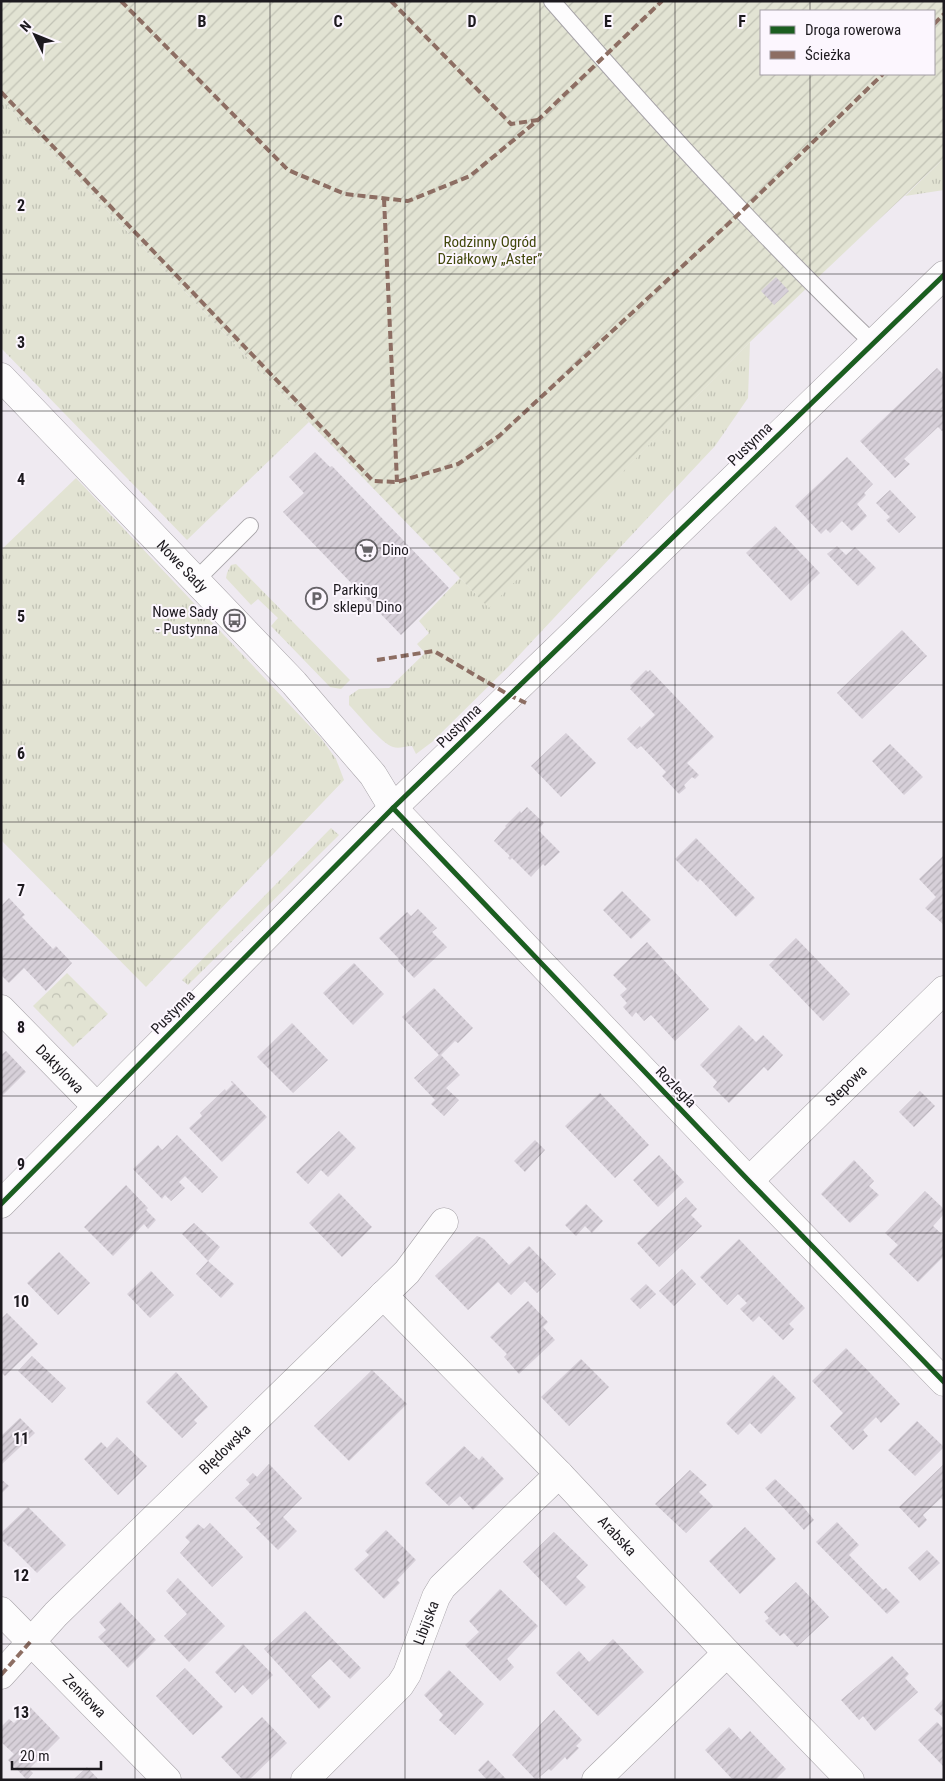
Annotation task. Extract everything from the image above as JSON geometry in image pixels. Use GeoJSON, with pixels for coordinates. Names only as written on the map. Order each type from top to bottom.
{"type":"FeatureCollection","features":[{"type":"Feature","properties":{"kind":"street","name":"Pustynna"},"geometry":{"type":"LineString","coordinates":[[1,1204],[393,808],[944,275]]}},
{"type":"Feature","properties":{"kind":"street","name":"Nowe Sady"},"geometry":{"type":"LineString","coordinates":[[1,377],[294,683],[373,776],[393,808]]}},
{"type":"Feature","properties":{"kind":"street","name":"Rozległa"},"geometry":{"type":"LineString","coordinates":[[393,808],[748,1181],[944,1382]]}},
{"type":"Feature","properties":{"kind":"street","name":"Stepowa"},"geometry":{"type":"LineString","coordinates":[[748,1181],[944,990]]}},
{"type":"Feature","properties":{"kind":"street","name":"Daktylowa"},"geometry":{"type":"LineString","coordinates":[[1,1009],[97,1107]]}},
{"type":"Feature","properties":{"kind":"street","name":"Błędowska"},"geometry":{"type":"LineString","coordinates":[[1,1675],[56,1614],[407,1272],[444,1222]]}},
{"type":"Feature","properties":{"kind":"street","name":"Arabska"},"geometry":{"type":"LineString","coordinates":[[383,1294],[559,1474],[727,1653],[850,1780]]}},
{"type":"Feature","properties":{"kind":"street","name":"Libijska"},"geometry":{"type":"LineString","coordinates":[[305,1780],[400,1685],[407,1674],[436,1597],[442,1587],[559,1474]]}},
{"type":"Feature","properties":{"kind":"street","name":"Zenitowa"},"geometry":{"type":"LineString","coordinates":[[1,1611],[167,1780]]}},
{"type":"Feature","properties":{"kind":"street"},"geometry":{"type":"LineString","coordinates":[[596,1780],[727,1653]]}},
{"type":"Feature","properties":{"kind":"lane"},"geometry":{"type":"LineString","coordinates":[[552,1],[749,219],[873,343]]}},
{"type":"Feature","properties":{"kind":"lane"},"geometry":{"type":"LineString","coordinates":[[196,580],[250,526]]}},
{"type":"Feature","properties":{"kind":"green space","name":"Rodzinny Ogród Działkowy „Aster”"},"geometry":{"type":"Polygon","coordinates":[[[1,1],[944,1],[944,158],[750,342],[489,608],[1,99],[1,1]]]}},
{"type":"Feature","properties":{"kind":"green space"},"geometry":{"type":"Polygon","coordinates":[[[1,99],[309,422],[187,540],[1,348],[1,99]]]}},
{"type":"Feature","properties":{"kind":"green space"},"geometry":{"type":"Polygon","coordinates":[[[944,158],[944,190],[905,196],[944,158]]]}},
{"type":"Feature","properties":{"kind":"green space"},"geometry":{"type":"Polygon","coordinates":[[[750,342],[748,398],[715,446],[509,666],[432,742],[416,754],[412,746],[393,747],[376,735],[349,705],[349,696],[359,689],[389,688],[425,653],[417,644],[429,633],[419,621],[460,578],[489,607],[750,342]]]}},
{"type":"Feature","properties":{"kind":"green space"},"geometry":{"type":"Polygon","coordinates":[[[76,478],[321,738],[336,759],[344,780],[146,987],[1,840],[1,550],[76,478]]]}},
{"type":"Feature","properties":{"kind":"green space"},"geometry":{"type":"Polygon","coordinates":[[[236,564],[350,680],[341,689],[330,687],[271,626],[278,618],[258,599],[251,605],[226,578],[231,565],[236,564]]]}},
{"type":"Feature","properties":{"kind":"green space"},"geometry":{"type":"Polygon","coordinates":[[[331,828],[339,835],[188,985],[182,980],[331,828]]]}},
{"type":"Feature","properties":{"kind":"green space"},"geometry":{"type":"Polygon","coordinates":[[[67,973],[108,1014],[73,1047],[33,1006],[67,973]]]}},
{"type":"Feature","properties":{"kind":"building"},"geometry":{"type":"Polygon","coordinates":[[[776,277],[789,291],[774,305],[761,291],[776,277]]]}},
{"type":"Feature","properties":{"kind":"building"},"geometry":{"type":"Polygon","coordinates":[[[937,368],[944,375],[944,430],[942,431],[938,427],[904,459],[910,464],[895,478],[860,441],[937,368]]]}},
{"type":"Feature","properties":{"kind":"building","name":"Dino"},"geometry":{"type":"Polygon","coordinates":[[[315,452],[330,467],[332,466],[449,588],[401,635],[283,512],[304,493],[289,477],[315,452]]]}},
{"type":"Feature","properties":{"kind":"building"},"geometry":{"type":"Polygon","coordinates":[[[847,457],[873,484],[857,504],[867,516],[852,531],[842,521],[830,533],[826,529],[821,534],[795,506],[847,457]]]}},
{"type":"Feature","properties":{"kind":"building"},"geometry":{"type":"Polygon","coordinates":[[[890,490],[916,517],[899,533],[886,520],[890,517],[876,503],[890,490]]]}},
{"type":"Feature","properties":{"kind":"building"},"geometry":{"type":"Polygon","coordinates":[[[775,526],[820,573],[791,601],[746,553],[775,526]]]}},
{"type":"Feature","properties":{"kind":"building"},"geometry":{"type":"Polygon","coordinates":[[[837,546],[846,555],[855,547],[876,568],[858,586],[827,554],[837,546]]]}},
{"type":"Feature","properties":{"kind":"building"},"geometry":{"type":"Polygon","coordinates":[[[902,630],[927,656],[862,719],[837,693],[902,630]]]}},
{"type":"Feature","properties":{"kind":"building"},"geometry":{"type":"Polygon","coordinates":[[[646,670],[648,672],[650,670],[714,737],[687,763],[699,775],[695,779],[692,777],[684,785],[686,788],[679,794],[662,776],[666,772],[641,746],[637,749],[627,739],[655,715],[630,689],[632,688],[630,686],[646,670]]]}},
{"type":"Feature","properties":{"kind":"building"},"geometry":{"type":"Polygon","coordinates":[[[566,733],[596,763],[561,797],[531,766],[566,733]]]}},
{"type":"Feature","properties":{"kind":"building"},"geometry":{"type":"Polygon","coordinates":[[[890,744],[923,777],[904,795],[872,761],[890,744]]]}},
{"type":"Feature","properties":{"kind":"building"},"geometry":{"type":"Polygon","coordinates":[[[527,807],[544,823],[538,830],[560,852],[545,866],[543,864],[531,877],[512,858],[510,860],[508,858],[510,856],[494,841],[505,826],[520,811],[521,813],[527,807]]]}},
{"type":"Feature","properties":{"kind":"building"},"geometry":{"type":"Polygon","coordinates":[[[696,838],[755,898],[736,917],[700,879],[698,882],[675,859],[696,838]]]}},
{"type":"Feature","properties":{"kind":"building"},"geometry":{"type":"Polygon","coordinates":[[[944,855],[944,925],[925,908],[936,897],[919,879],[944,855]]]}},
{"type":"Feature","properties":{"kind":"building"},"geometry":{"type":"Polygon","coordinates":[[[622,891],[651,920],[631,939],[603,910],[622,891]]]}},
{"type":"Feature","properties":{"kind":"building"},"geometry":{"type":"Polygon","coordinates":[[[9,898],[25,915],[22,917],[53,949],[56,946],[72,963],[46,991],[24,968],[9,983],[1,975],[1,906],[9,898]]]}},
{"type":"Feature","properties":{"kind":"building"},"geometry":{"type":"Polygon","coordinates":[[[418,909],[437,928],[432,932],[447,947],[414,978],[379,938],[407,912],[411,916],[418,909]]]}},
{"type":"Feature","properties":{"kind":"building"},"geometry":{"type":"Polygon","coordinates":[[[796,938],[850,994],[823,1021],[769,965],[796,938]]]}},
{"type":"Feature","properties":{"kind":"building"},"geometry":{"type":"Polygon","coordinates":[[[647,942],[709,1009],[675,1041],[651,1015],[644,1021],[636,1012],[632,1017],[623,1007],[627,1003],[620,995],[627,989],[613,975],[647,942]]]}},
{"type":"Feature","properties":{"kind":"building"},"geometry":{"type":"Polygon","coordinates":[[[354,963],[384,994],[353,1025],[323,993],[354,963]]]}},
{"type":"Feature","properties":{"kind":"building"},"geometry":{"type":"Polygon","coordinates":[[[434,988],[473,1028],[458,1043],[455,1041],[441,1055],[460,1075],[446,1088],[459,1100],[444,1116],[431,1104],[435,1100],[414,1078],[439,1055],[402,1017],[434,988]]]}},
{"type":"Feature","properties":{"kind":"building"},"geometry":{"type":"Polygon","coordinates":[[[292,1023],[328,1060],[293,1093],[257,1057],[292,1023]]]}},
{"type":"Feature","properties":{"kind":"building"},"geometry":{"type":"Polygon","coordinates":[[[739,1025],[756,1042],[763,1035],[783,1055],[768,1071],[764,1067],[729,1103],[713,1087],[717,1082],[700,1065],[739,1025]]]}},
{"type":"Feature","properties":{"kind":"building"},"geometry":{"type":"Polygon","coordinates":[[[6,1051],[26,1072],[1,1097],[1,1055],[6,1051]]]}},
{"type":"Feature","properties":{"kind":"building"},"geometry":{"type":"Polygon","coordinates":[[[232,1081],[267,1117],[222,1162],[189,1128],[202,1116],[200,1113],[225,1089],[226,1091],[233,1084],[232,1081]]]}},
{"type":"Feature","properties":{"kind":"building"},"geometry":{"type":"Polygon","coordinates":[[[920,1091],[935,1106],[914,1127],[899,1112],[920,1091]]]}},
{"type":"Feature","properties":{"kind":"building"},"geometry":{"type":"Polygon","coordinates":[[[600,1093],[649,1145],[615,1178],[565,1126],[600,1093]]]}},
{"type":"Feature","properties":{"kind":"building"},"geometry":{"type":"Polygon","coordinates":[[[339,1131],[356,1148],[328,1177],[321,1170],[308,1184],[296,1172],[339,1131]]]}},
{"type":"Feature","properties":{"kind":"building"},"geometry":{"type":"Polygon","coordinates":[[[177,1135],[218,1177],[202,1193],[185,1176],[179,1182],[185,1188],[171,1201],[165,1195],[162,1199],[133,1169],[158,1145],[162,1150],[177,1135]]]}},
{"type":"Feature","properties":{"kind":"building"},"geometry":{"type":"Polygon","coordinates":[[[535,1140],[545,1150],[525,1172],[514,1161],[535,1140]]]}},
{"type":"Feature","properties":{"kind":"building"},"geometry":{"type":"Polygon","coordinates":[[[659,1155],[684,1182],[658,1207],[633,1180],[659,1155]]]}},
{"type":"Feature","properties":{"kind":"building"},"geometry":{"type":"Polygon","coordinates":[[[854,1160],[874,1181],[869,1186],[879,1195],[850,1223],[821,1194],[854,1160]]]}},
{"type":"Feature","properties":{"kind":"building"},"geometry":{"type":"Polygon","coordinates":[[[126,1185],[148,1208],[146,1210],[156,1220],[148,1229],[144,1224],[113,1256],[84,1227],[126,1185]]]}},
{"type":"Feature","properties":{"kind":"building"},"geometry":{"type":"Polygon","coordinates":[[[925,1191],[944,1209],[944,1214],[933,1226],[944,1236],[944,1256],[918,1282],[889,1254],[898,1245],[885,1233],[925,1191]]]}},
{"type":"Feature","properties":{"kind":"building"},"geometry":{"type":"Polygon","coordinates":[[[339,1193],[372,1227],[342,1257],[309,1223],[339,1193]]]}},
{"type":"Feature","properties":{"kind":"building"},"geometry":{"type":"Polygon","coordinates":[[[686,1197],[697,1209],[691,1215],[702,1226],[659,1267],[637,1243],[686,1197]]]}},
{"type":"Feature","properties":{"kind":"building"},"geometry":{"type":"Polygon","coordinates":[[[586,1204],[603,1221],[592,1233],[585,1226],[576,1236],[565,1225],[586,1204]]]}},
{"type":"Feature","properties":{"kind":"building"},"geometry":{"type":"Polygon","coordinates":[[[194,1223],[220,1247],[208,1261],[182,1234],[194,1223]]]}},
{"type":"Feature","properties":{"kind":"building"},"geometry":{"type":"Polygon","coordinates":[[[477,1236],[484,1239],[509,1265],[529,1246],[556,1274],[537,1293],[525,1281],[511,1295],[498,1282],[468,1310],[435,1276],[477,1236]]]}},
{"type":"Feature","properties":{"kind":"building"},"geometry":{"type":"Polygon","coordinates":[[[739,1239],[805,1308],[789,1324],[794,1329],[783,1340],[759,1316],[753,1322],[740,1309],[747,1303],[738,1294],[727,1305],[700,1277],[739,1239]]]}},
{"type":"Feature","properties":{"kind":"building"},"geometry":{"type":"Polygon","coordinates":[[[59,1252],[90,1283],[58,1315],[27,1283],[59,1252]]]}},
{"type":"Feature","properties":{"kind":"building"},"geometry":{"type":"Polygon","coordinates":[[[208,1261],[234,1284],[221,1298],[196,1274],[208,1261]]]}},
{"type":"Feature","properties":{"kind":"building"},"geometry":{"type":"Polygon","coordinates":[[[682,1269],[696,1284],[674,1306],[659,1291],[682,1269]]]}},
{"type":"Feature","properties":{"kind":"building"},"geometry":{"type":"Polygon","coordinates":[[[151,1271],[174,1295],[150,1318],[127,1294],[151,1271]]]}},
{"type":"Feature","properties":{"kind":"building"},"geometry":{"type":"Polygon","coordinates":[[[646,1284],[656,1294],[640,1309],[630,1299],[646,1284]]]}},
{"type":"Feature","properties":{"kind":"building"},"geometry":{"type":"Polygon","coordinates":[[[528,1301],[548,1322],[543,1327],[555,1340],[519,1374],[504,1357],[507,1354],[490,1337],[528,1301]]]}},
{"type":"Feature","properties":{"kind":"building"},"geometry":{"type":"Polygon","coordinates":[[[7,1313],[38,1344],[5,1376],[1,1372],[1,1319],[7,1313]]]}},
{"type":"Feature","properties":{"kind":"building"},"geometry":{"type":"Polygon","coordinates":[[[846,1348],[900,1404],[881,1423],[876,1417],[863,1430],[868,1436],[853,1450],[830,1426],[843,1413],[812,1381],[846,1348]]]}},
{"type":"Feature","properties":{"kind":"building"},"geometry":{"type":"Polygon","coordinates":[[[32,1356],[66,1388],[52,1403],[18,1371],[32,1356]]]}},
{"type":"Feature","properties":{"kind":"building"},"geometry":{"type":"Polygon","coordinates":[[[581,1359],[609,1387],[569,1426],[541,1397],[581,1359]]]}},
{"type":"Feature","properties":{"kind":"building"},"geometry":{"type":"Polygon","coordinates":[[[372,1370],[407,1404],[349,1461],[314,1426],[372,1370]]]}},
{"type":"Feature","properties":{"kind":"building"},"geometry":{"type":"Polygon","coordinates":[[[176,1372],[208,1407],[194,1420],[197,1423],[182,1438],[146,1402],[176,1372]]]}},
{"type":"Feature","properties":{"kind":"building"},"geometry":{"type":"Polygon","coordinates":[[[773,1375],[796,1398],[761,1434],[750,1423],[738,1435],[726,1423],[773,1375]]]}},
{"type":"Feature","properties":{"kind":"building"},"geometry":{"type":"Polygon","coordinates":[[[20,1418],[35,1433],[1,1465],[1,1436],[20,1418]]]}},
{"type":"Feature","properties":{"kind":"building"},"geometry":{"type":"Polygon","coordinates":[[[917,1421],[944,1447],[915,1476],[888,1450],[917,1421]]]}},
{"type":"Feature","properties":{"kind":"building"},"geometry":{"type":"Polygon","coordinates":[[[117,1437],[147,1466],[118,1495],[84,1459],[101,1442],[107,1448],[117,1437]]]}},
{"type":"Feature","properties":{"kind":"building"},"geometry":{"type":"Polygon","coordinates":[[[464,1446],[479,1460],[482,1456],[504,1479],[473,1510],[460,1496],[449,1506],[425,1483],[464,1446]]]}},
{"type":"Feature","properties":{"kind":"building"},"geometry":{"type":"Polygon","coordinates":[[[269,1464],[302,1498],[283,1517],[297,1531],[278,1550],[256,1528],[261,1524],[235,1498],[250,1484],[246,1480],[253,1473],[257,1477],[269,1464]]]}},
{"type":"Feature","properties":{"kind":"building"},"geometry":{"type":"Polygon","coordinates":[[[944,1464],[944,1501],[941,1498],[923,1515],[927,1520],[919,1528],[899,1507],[944,1464]]]}},
{"type":"Feature","properties":{"kind":"building"},"geometry":{"type":"Polygon","coordinates":[[[690,1470],[707,1485],[699,1492],[713,1506],[686,1533],[655,1504],[690,1470]]]}},
{"type":"Feature","properties":{"kind":"building"},"geometry":{"type":"Polygon","coordinates":[[[1,1479],[9,1486],[1,1494],[1,1479]]]}},
{"type":"Feature","properties":{"kind":"building"},"geometry":{"type":"Polygon","coordinates":[[[775,1479],[801,1504],[814,1520],[804,1530],[765,1488],[775,1479]]]}},
{"type":"Feature","properties":{"kind":"building"},"geometry":{"type":"Polygon","coordinates":[[[28,1507],[66,1545],[37,1573],[1,1539],[1,1533],[28,1507]]]}},
{"type":"Feature","properties":{"kind":"building"},"geometry":{"type":"Polygon","coordinates":[[[837,1522],[859,1545],[849,1555],[883,1590],[886,1588],[900,1602],[887,1614],[816,1542],[837,1522]]]}},
{"type":"Feature","properties":{"kind":"building"},"geometry":{"type":"Polygon","coordinates":[[[210,1523],[243,1557],[212,1587],[180,1553],[190,1542],[185,1537],[198,1524],[204,1529],[210,1523]]]}},
{"type":"Feature","properties":{"kind":"building"},"geometry":{"type":"Polygon","coordinates":[[[745,1527],[776,1559],[740,1594],[709,1561],[745,1527]]]}},
{"type":"Feature","properties":{"kind":"building"},"geometry":{"type":"Polygon","coordinates":[[[386,1530],[416,1560],[397,1580],[400,1583],[384,1599],[354,1569],[369,1555],[365,1551],[386,1530]]]}},
{"type":"Feature","properties":{"kind":"building"},"geometry":{"type":"Polygon","coordinates":[[[554,1532],[588,1565],[576,1577],[586,1587],[566,1606],[523,1562],[554,1532]]]}},
{"type":"Feature","properties":{"kind":"building"},"geometry":{"type":"Polygon","coordinates":[[[927,1550],[940,1563],[920,1581],[908,1568],[927,1550]]]}},
{"type":"Feature","properties":{"kind":"building"},"geometry":{"type":"Polygon","coordinates":[[[178,1578],[225,1626],[189,1662],[164,1636],[187,1614],[166,1591],[178,1578]]]}},
{"type":"Feature","properties":{"kind":"building"},"geometry":{"type":"Polygon","coordinates":[[[796,1582],[829,1617],[797,1647],[784,1633],[780,1636],[765,1621],[769,1618],[764,1612],[796,1582]]]}},
{"type":"Feature","properties":{"kind":"building"},"geometry":{"type":"Polygon","coordinates":[[[500,1589],[538,1626],[507,1659],[514,1667],[500,1681],[465,1645],[479,1632],[469,1621],[500,1589]]]}},
{"type":"Feature","properties":{"kind":"building"},"geometry":{"type":"Polygon","coordinates":[[[120,1602],[156,1640],[128,1668],[98,1637],[106,1630],[99,1622],[120,1602]]]}},
{"type":"Feature","properties":{"kind":"building"},"geometry":{"type":"Polygon","coordinates":[[[305,1611],[361,1668],[350,1679],[330,1659],[311,1676],[331,1697],[319,1709],[264,1649],[305,1611]]]}},
{"type":"Feature","properties":{"kind":"building"},"geometry":{"type":"Polygon","coordinates":[[[613,1639],[644,1672],[598,1716],[556,1673],[579,1651],[589,1662],[613,1639]]]}},
{"type":"Feature","properties":{"kind":"building"},"geometry":{"type":"Polygon","coordinates":[[[243,1644],[273,1675],[252,1695],[243,1685],[235,1693],[215,1672],[243,1644]]]}},
{"type":"Feature","properties":{"kind":"building"},"geometry":{"type":"Polygon","coordinates":[[[892,1656],[909,1674],[905,1678],[918,1692],[875,1731],[863,1716],[859,1720],[841,1700],[892,1656]]]}},
{"type":"Feature","properties":{"kind":"building"},"geometry":{"type":"Polygon","coordinates":[[[185,1668],[223,1707],[193,1735],[156,1696],[185,1668]]]}},
{"type":"Feature","properties":{"kind":"building"},"geometry":{"type":"Polygon","coordinates":[[[449,1670],[484,1704],[455,1735],[439,1720],[443,1715],[424,1695],[449,1670]]]}},
{"type":"Feature","properties":{"kind":"building"},"geometry":{"type":"Polygon","coordinates":[[[944,1698],[944,1718],[934,1709],[944,1698]]]}},
{"type":"Feature","properties":{"kind":"building"},"geometry":{"type":"Polygon","coordinates":[[[30,1707],[60,1738],[29,1769],[33,1773],[27,1780],[8,1760],[14,1754],[1,1742],[1,1727],[9,1719],[14,1723],[30,1707]]]}},
{"type":"Feature","properties":{"kind":"building"},"geometry":{"type":"Polygon","coordinates":[[[554,1710],[582,1740],[576,1746],[579,1748],[567,1760],[565,1757],[551,1771],[549,1769],[536,1780],[512,1755],[554,1710]]]}},
{"type":"Feature","properties":{"kind":"building"},"geometry":{"type":"Polygon","coordinates":[[[262,1717],[287,1743],[249,1780],[243,1780],[221,1757],[262,1717]]]}},
{"type":"Feature","properties":{"kind":"building"},"geometry":{"type":"Polygon","coordinates":[[[937,1722],[944,1729],[944,1767],[918,1740],[937,1722]]]}},
{"type":"Feature","properties":{"kind":"building"},"geometry":{"type":"Polygon","coordinates":[[[729,1727],[741,1740],[750,1731],[786,1769],[775,1780],[733,1780],[705,1750],[729,1727]]]}},
{"type":"Feature","properties":{"kind":"building"},"geometry":{"type":"Polygon","coordinates":[[[488,1760],[507,1780],[487,1780],[478,1770],[488,1760]]]}},
{"type":"Feature","properties":{"kind":"building"},"geometry":{"type":"Polygon","coordinates":[[[87,1767],[99,1780],[73,1780],[87,1767]]]}},
{"type":"Feature","properties":{"kind":"marked path"},"geometry":{"type":"LineString","coordinates":[[121,1],[288,170],[345,194],[408,201],[470,176],[538,120],[662,1]]}},
{"type":"Feature","properties":{"kind":"marked path"},"geometry":{"type":"LineString","coordinates":[[391,1],[511,124],[538,120]]}},
{"type":"Feature","properties":{"kind":"marked path"},"geometry":{"type":"LineString","coordinates":[[935,23],[944,14]]}},
{"type":"Feature","properties":{"kind":"marked path"},"geometry":{"type":"LineString","coordinates":[[1,92],[373,481],[397,482],[458,464],[499,436],[742,211],[882,75]]}},
{"type":"Feature","properties":{"kind":"marked path"},"geometry":{"type":"LineString","coordinates":[[384,199],[397,482]]}},
{"type":"Feature","properties":{"kind":"marked path"},"geometry":{"type":"LineString","coordinates":[[377,660],[434,651],[526,703]]}},
{"type":"Feature","properties":{"kind":"marked path"},"geometry":{"type":"LineString","coordinates":[[1,1675],[31,1641]]}},
{"type":"Feature","properties":{"kind":"cycle path"},"geometry":{"type":"LineString","coordinates":[[1,1204],[393,808],[944,275]]}},
{"type":"Feature","properties":{"kind":"cycle path"},"geometry":{"type":"LineString","coordinates":[[393,808],[944,1382]]}},
{"type":"Feature","properties":{"kind":"place","name":"Dino"},"geometry":{"type":"Point","coordinates":[366,550]}},
{"type":"Feature","properties":{"kind":"place","name":"Parking sklepu Dino"},"geometry":{"type":"Point","coordinates":[317,599]}},
{"type":"Feature","properties":{"kind":"place","name":"Nowe Sady - Pustynna"},"geometry":{"type":"Point","coordinates":[234,621]}}]}
